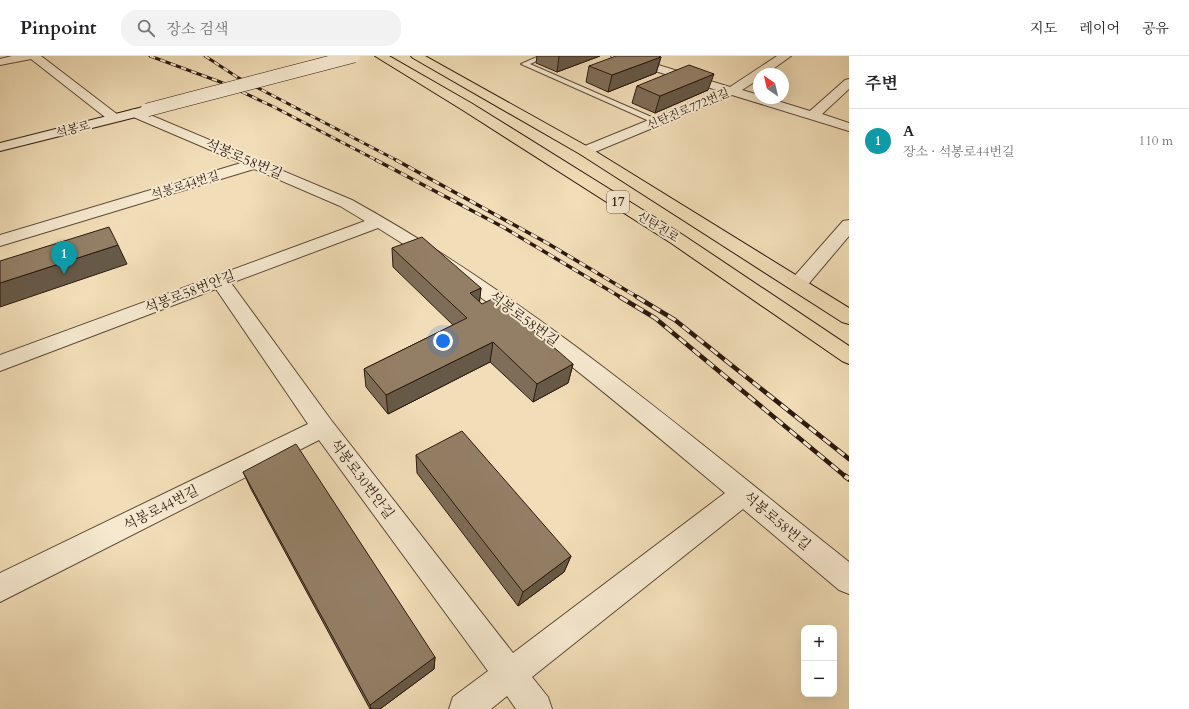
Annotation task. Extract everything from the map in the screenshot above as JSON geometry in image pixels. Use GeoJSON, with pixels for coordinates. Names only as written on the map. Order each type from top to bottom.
{"type":"FeatureCollection","features":[{"type":"Feature","properties":{"kind":"main road","name":"신탄진로"},"geometry":{"type":"LineString","coordinates":[[383,56],[677,239],[849,356]]}},
{"type":"Feature","properties":{"kind":"main road","name":"신탄진로"},"geometry":{"type":"LineString","coordinates":[[417,56],[585,151],[849,317]]}},
{"type":"Feature","properties":{"kind":"main road"},"geometry":{"type":"LineString","coordinates":[[459,102],[460,97],[465,95],[473,97],[488,105],[517,113]]}},
{"type":"Feature","properties":{"kind":"street"},"geometry":{"type":"LineString","coordinates":[[0,62],[29,56]]}},
{"type":"Feature","properties":{"kind":"street"},"geometry":{"type":"LineString","coordinates":[[34,56],[115,118]]}},
{"type":"Feature","properties":{"kind":"street","name":"석봉로"},"geometry":{"type":"LineString","coordinates":[[0,147],[354,56]]}},
{"type":"Feature","properties":{"kind":"street"},"geometry":{"type":"LineString","coordinates":[[617,56],[849,128]]}},
{"type":"Feature","properties":{"kind":"street","name":"신탄진로772번길"},"geometry":{"type":"LineString","coordinates":[[585,151],[732,91],[785,56]]}},
{"type":"Feature","properties":{"kind":"street"},"geometry":{"type":"LineString","coordinates":[[812,116],[849,83]]}},
{"type":"Feature","properties":{"kind":"street","name":"석봉로58번길"},"geometry":{"type":"LineString","coordinates":[[142,111],[255,164],[346,203],[380,221],[449,264],[539,329],[744,493],[849,580]]}},
{"type":"Feature","properties":{"kind":"street","name":"석봉로44번길"},"geometry":{"type":"LineString","coordinates":[[0,242],[255,164]]}},
{"type":"Feature","properties":{"kind":"street","name":"석봉로58번안길"},"geometry":{"type":"LineString","coordinates":[[0,363],[380,221]]}},
{"type":"Feature","properties":{"kind":"street"},"geometry":{"type":"LineString","coordinates":[[798,284],[849,225]]}},
{"type":"Feature","properties":{"kind":"street","name":"석봉로30번안길"},"geometry":{"type":"LineString","coordinates":[[220,281],[323,427],[536,709]]}},
{"type":"Feature","properties":{"kind":"street","name":"석봉로44번길"},"geometry":{"type":"LineString","coordinates":[[0,588],[323,427]]}},
{"type":"Feature","properties":{"kind":"street"},"geometry":{"type":"LineString","coordinates":[[465,709],[744,493]]}},
{"type":"Feature","properties":{"kind":"lane"},"geometry":{"type":"LineString","coordinates":[[545,56],[524,64],[659,122]]}},
{"type":"Feature","properties":{"kind":"building"},"geometry":{"type":"Polygon","coordinates":[[[616,56],[661,57],[612,75],[589,66],[616,56]]]}},
{"type":"Feature","properties":{"kind":"building"},"geometry":{"type":"Polygon","coordinates":[[[689,65],[714,74],[660,96],[637,86],[689,65]]]}},
{"type":"Feature","properties":{"kind":"building"},"geometry":{"type":"Polygon","coordinates":[[[109,227],[118,245],[0,283],[0,261],[109,227]]]}},
{"type":"Feature","properties":{"kind":"building"},"geometry":{"type":"Polygon","coordinates":[[[422,237],[481,288],[470,293],[482,304],[496,297],[573,364],[537,384],[493,342],[386,395],[364,369],[467,318],[392,248],[422,237]]]}},
{"type":"Feature","properties":{"kind":"building"},"geometry":{"type":"Polygon","coordinates":[[[462,431],[571,556],[523,592],[416,455],[462,431]]]}},
{"type":"Feature","properties":{"kind":"building"},"geometry":{"type":"Polygon","coordinates":[[[296,444],[435,657],[370,705],[243,472],[296,444]]]}},
{"type":"Feature","properties":{"kind":"railway"},"geometry":{"type":"LineString","coordinates":[[150,56],[223,83],[274,107],[378,161]]}},
{"type":"Feature","properties":{"kind":"railway"},"geometry":{"type":"LineString","coordinates":[[205,56],[237,77],[398,161]]}},
{"type":"Feature","properties":{"kind":"railway"},"geometry":{"type":"LineString","coordinates":[[376,160],[503,227],[622,298]]}},
{"type":"Feature","properties":{"kind":"railway"},"geometry":{"type":"LineString","coordinates":[[396,160],[547,243],[639,298]]}},
{"type":"Feature","properties":{"kind":"railway"},"geometry":{"type":"LineString","coordinates":[[620,297],[655,318],[846,477]]}},
{"type":"Feature","properties":{"kind":"railway"},"geometry":{"type":"LineString","coordinates":[[637,297],[675,320],[849,459]]}},
{"type":"Feature","properties":{"kind":"railway"},"geometry":{"type":"LineString","coordinates":[[845,476],[849,479]]}},
{"type":"Feature","properties":{"kind":"place","name":"A"},"geometry":{"type":"Point","coordinates":[64,274]}}]}
